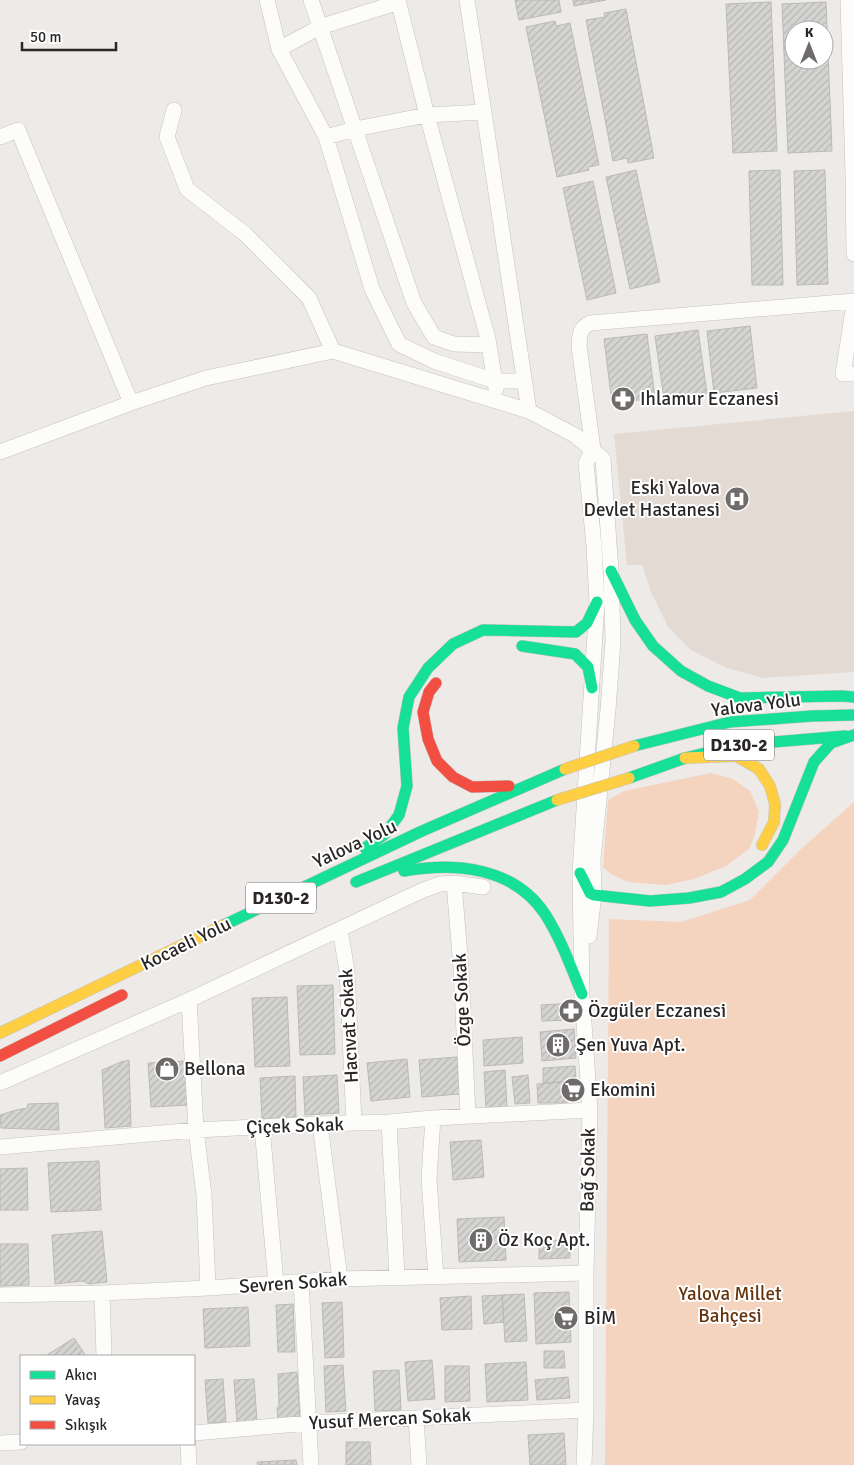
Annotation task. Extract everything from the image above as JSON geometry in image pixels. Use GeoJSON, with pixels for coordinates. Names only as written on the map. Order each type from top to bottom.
{"type":"FeatureCollection","features":[{"type":"Feature","properties":{"kind":"highway"},"geometry":{"type":"LineString","coordinates":[[611,571],[635,620],[653,646],[681,671],[708,686],[740,698],[854,697]]}},
{"type":"Feature","properties":{"kind":"highway"},"geometry":{"type":"LineString","coordinates":[[329,875],[385,834],[399,815],[407,786],[402,728],[409,697],[428,668],[453,644],[483,630],[576,632],[587,623],[597,602]]}},
{"type":"Feature","properties":{"kind":"highway"},"geometry":{"type":"LineString","coordinates":[[508,646],[575,654],[588,667],[592,688]]}},
{"type":"Feature","properties":{"kind":"highway"},"geometry":{"type":"LineString","coordinates":[[443,674],[429,692],[424,712],[428,739],[437,761],[453,777],[472,787],[500,787],[540,780]]}},
{"type":"Feature","properties":{"kind":"highway","name":"Yalova Yolu"},"geometry":{"type":"LineString","coordinates":[[0,1033],[329,875],[491,800],[565,769],[634,746],[730,722],[854,715]]}},
{"type":"Feature","properties":{"kind":"highway"},"geometry":{"type":"LineString","coordinates":[[580,873],[590,893],[594,895],[650,901],[689,898],[721,892],[745,879],[768,862],[783,840],[814,762],[830,743],[854,735]]}},
{"type":"Feature","properties":{"kind":"highway","name":"D130-2"},"geometry":{"type":"LineString","coordinates":[[347,886],[557,800],[629,778],[685,758],[738,745],[854,735]]}},
{"type":"Feature","properties":{"kind":"highway"},"geometry":{"type":"LineString","coordinates":[[685,758],[736,756],[759,769],[770,786],[775,804],[774,822],[757,853]]}},
{"type":"Feature","properties":{"kind":"highway"},"geometry":{"type":"LineString","coordinates":[[594,859],[602,878]]}},
{"type":"Feature","properties":{"kind":"highway"},"geometry":{"type":"LineString","coordinates":[[365,878],[410,869],[453,868],[479,870],[502,879],[526,894],[544,913],[559,940],[582,994]]}},
{"type":"Feature","properties":{"kind":"highway"},"geometry":{"type":"LineString","coordinates":[[615,887],[643,891],[673,891],[719,881],[727,876]]}},
{"type":"Feature","properties":{"kind":"highway","name":"Kocaeli̇ Yolu"},"geometry":{"type":"LineString","coordinates":[[0,1056],[128,992]]}},
{"type":"Feature","properties":{"kind":"street"},"geometry":{"type":"LineString","coordinates":[[267,0],[279,49],[326,137],[372,288],[399,344],[434,361],[494,381],[524,381]]}},
{"type":"Feature","properties":{"kind":"street"},"geometry":{"type":"LineString","coordinates":[[311,0],[414,304],[434,337],[454,344],[489,346]]}},
{"type":"Feature","properties":{"kind":"street"},"geometry":{"type":"LineString","coordinates":[[467,0],[529,411]]}},
{"type":"Feature","properties":{"kind":"street"},"geometry":{"type":"LineString","coordinates":[[848,0],[854,254]]}},
{"type":"Feature","properties":{"kind":"street"},"geometry":{"type":"LineString","coordinates":[[279,49],[320,27],[398,1],[489,346],[498,402]]}},
{"type":"Feature","properties":{"kind":"street"},"geometry":{"type":"LineString","coordinates":[[174,110],[167,137],[187,189],[245,234],[309,298],[333,351]]}},
{"type":"Feature","properties":{"kind":"street"},"geometry":{"type":"LineString","coordinates":[[326,137],[355,129],[427,115],[484,112]]}},
{"type":"Feature","properties":{"kind":"street"},"geometry":{"type":"LineString","coordinates":[[0,137],[18,130],[131,403]]}},
{"type":"Feature","properties":{"kind":"street"},"geometry":{"type":"LineString","coordinates":[[582,994],[580,873],[597,602],[586,463],[592,449],[579,346],[583,327],[590,323],[854,303],[843,374],[854,374]]}},
{"type":"Feature","properties":{"kind":"street"},"geometry":{"type":"LineString","coordinates":[[0,452],[131,403],[206,378],[333,351],[529,411],[576,436],[603,459],[611,571],[613,641],[594,859],[594,895],[582,994]]}},
{"type":"Feature","properties":{"kind":"street"},"geometry":{"type":"LineString","coordinates":[[0,1083],[189,1000],[421,890],[440,884],[483,887]]}},
{"type":"Feature","properties":{"kind":"street","name":"Özge Sokak"},"geometry":{"type":"LineString","coordinates":[[454,884],[461,968],[468,1116]]}},
{"type":"Feature","properties":{"kind":"street","name":"Hacıvat Sokak"},"geometry":{"type":"LineString","coordinates":[[340,929],[347,971],[354,1123]]}},
{"type":"Feature","properties":{"kind":"street","name":"Bağ Sokak"},"geometry":{"type":"LineString","coordinates":[[582,994],[590,1110],[584,1465]]}},
{"type":"Feature","properties":{"kind":"street"},"geometry":{"type":"LineString","coordinates":[[189,1000],[196,1130],[204,1195],[208,1288]]}},
{"type":"Feature","properties":{"kind":"street","name":"Çiçek Sokak"},"geometry":{"type":"LineString","coordinates":[[0,1147],[196,1130],[389,1122],[590,1110]]}},
{"type":"Feature","properties":{"kind":"street"},"geometry":{"type":"LineString","coordinates":[[433,1118],[429,1179],[436,1277]]}},
{"type":"Feature","properties":{"kind":"street"},"geometry":{"type":"LineString","coordinates":[[389,1122],[397,1277]]}},
{"type":"Feature","properties":{"kind":"street"},"geometry":{"type":"LineString","coordinates":[[320,1124],[340,1279]]}},
{"type":"Feature","properties":{"kind":"street"},"geometry":{"type":"LineString","coordinates":[[262,1127],[276,1283]]}},
{"type":"Feature","properties":{"kind":"street","name":"Sevren Sokak"},"geometry":{"type":"LineString","coordinates":[[0,1295],[102,1294],[340,1279],[586,1273]]}},
{"type":"Feature","properties":{"kind":"street"},"geometry":{"type":"LineString","coordinates":[[301,1282],[311,1465]]}},
{"type":"Feature","properties":{"kind":"street"},"geometry":{"type":"LineString","coordinates":[[102,1294],[104,1355]]}},
{"type":"Feature","properties":{"kind":"street","name":"Yusuf Mercan Sokak"},"geometry":{"type":"LineString","coordinates":[[195,1433],[310,1423],[586,1410]]}},
{"type":"Feature","properties":{"kind":"street"},"geometry":{"type":"LineString","coordinates":[[416,1418],[418,1465]]}},
{"type":"Feature","properties":{"kind":"street"},"geometry":{"type":"LineString","coordinates":[[0,1444],[20,1442]]}},
{"type":"Feature","properties":{"kind":"street"},"geometry":{"type":"LineString","coordinates":[[188,1445],[188,1465]]}},
{"type":"Feature","properties":{"kind":"shaded area","name":"Eski Yalova Devlet Hastanesi"},"geometry":{"type":"Polygon","coordinates":[[[854,411],[854,672],[763,678],[727,668],[691,650],[668,627],[651,592],[642,565],[627,565],[614,434],[854,411]]]}},
{"type":"Feature","properties":{"kind":"green space"},"geometry":{"type":"Polygon","coordinates":[[[711,773],[733,779],[750,791],[759,812],[755,834],[749,849],[726,866],[694,879],[666,885],[628,882],[611,874],[603,867],[608,800],[624,791],[711,773]]]}},
{"type":"Feature","properties":{"kind":"green space","name":"Yalova Millet Bahçesi"},"geometry":{"type":"Polygon","coordinates":[[[854,802],[854,1465],[605,1465],[609,919],[681,922],[750,900],[802,848],[854,802]]]}},
{"type":"Feature","properties":{"kind":"building"},"geometry":{"type":"Polygon","coordinates":[[[515,0],[559,0],[561,12],[519,20],[515,0]]]}},
{"type":"Feature","properties":{"kind":"building"},"geometry":{"type":"Polygon","coordinates":[[[573,0],[606,0],[574,6],[573,0]]]}},
{"type":"Feature","properties":{"kind":"building"},"geometry":{"type":"Polygon","coordinates":[[[771,2],[777,151],[733,153],[726,4],[771,2]]]}},
{"type":"Feature","properties":{"kind":"building"},"geometry":{"type":"Polygon","coordinates":[[[826,2],[827,20],[784,20],[784,54],[782,4],[826,2]]]}},
{"type":"Feature","properties":{"kind":"building"},"geometry":{"type":"Polygon","coordinates":[[[626,9],[654,158],[628,163],[627,158],[613,161],[586,20],[605,17],[604,13],[626,9]]]}},
{"type":"Feature","properties":{"kind":"building"},"geometry":{"type":"Polygon","coordinates":[[[555,21],[556,26],[570,23],[599,165],[588,167],[589,170],[557,177],[526,27],[555,21]]]}},
{"type":"Feature","properties":{"kind":"building"},"geometry":{"type":"Polygon","coordinates":[[[785,70],[829,70],[832,151],[788,153],[785,70]]]}},
{"type":"Feature","properties":{"kind":"building"},"geometry":{"type":"Polygon","coordinates":[[[636,170],[660,282],[630,289],[606,177],[636,170]]]}},
{"type":"Feature","properties":{"kind":"building"},"geometry":{"type":"Polygon","coordinates":[[[780,170],[783,285],[752,285],[749,171],[780,170]]]}},
{"type":"Feature","properties":{"kind":"building"},"geometry":{"type":"Polygon","coordinates":[[[825,170],[828,284],[797,285],[794,171],[825,170]]]}},
{"type":"Feature","properties":{"kind":"building"},"geometry":{"type":"Polygon","coordinates":[[[593,181],[616,293],[587,300],[563,188],[593,181]]]}},
{"type":"Feature","properties":{"kind":"building"},"geometry":{"type":"Polygon","coordinates":[[[750,326],[757,388],[714,393],[707,331],[750,326]]]}},
{"type":"Feature","properties":{"kind":"building"},"geometry":{"type":"Polygon","coordinates":[[[698,330],[707,393],[664,399],[655,336],[698,330]]]}},
{"type":"Feature","properties":{"kind":"building"},"geometry":{"type":"Polygon","coordinates":[[[647,334],[655,398],[612,403],[604,339],[647,334]]]}},
{"type":"Feature","properties":{"kind":"building"},"geometry":{"type":"Polygon","coordinates":[[[333,985],[335,1054],[300,1055],[297,986],[333,985]]]}},
{"type":"Feature","properties":{"kind":"building"},"geometry":{"type":"Polygon","coordinates":[[[287,997],[290,1066],[255,1067],[252,998],[287,997]]]}},
{"type":"Feature","properties":{"kind":"building"},"geometry":{"type":"Polygon","coordinates":[[[575,1003],[576,1020],[542,1021],[541,1005],[575,1003]]]}},
{"type":"Feature","properties":{"kind":"building","name":"Şen Yuva Apt."},"geometry":{"type":"Polygon","coordinates":[[[574,1029],[576,1058],[542,1061],[540,1032],[574,1029]]]}},
{"type":"Feature","properties":{"kind":"building"},"geometry":{"type":"Polygon","coordinates":[[[522,1037],[523,1063],[484,1066],[483,1040],[522,1037]]]}},
{"type":"Feature","properties":{"kind":"building"},"geometry":{"type":"Polygon","coordinates":[[[457,1057],[460,1094],[422,1097],[419,1060],[457,1057]]]}},
{"type":"Feature","properties":{"kind":"building"},"geometry":{"type":"Polygon","coordinates":[[[407,1059],[410,1097],[371,1101],[367,1063],[407,1059]]]}},
{"type":"Feature","properties":{"kind":"building"},"geometry":{"type":"Polygon","coordinates":[[[129,1060],[131,1126],[105,1128],[102,1070],[129,1060]]]}},
{"type":"Feature","properties":{"kind":"building"},"geometry":{"type":"Polygon","coordinates":[[[185,1061],[188,1105],[151,1107],[148,1063],[185,1061]]]}},
{"type":"Feature","properties":{"kind":"building"},"geometry":{"type":"Polygon","coordinates":[[[575,1066],[576,1081],[543,1083],[543,1068],[575,1066]]]}},
{"type":"Feature","properties":{"kind":"building"},"geometry":{"type":"Polygon","coordinates":[[[505,1070],[507,1107],[486,1108],[484,1072],[505,1070]]]}},
{"type":"Feature","properties":{"kind":"building"},"geometry":{"type":"Polygon","coordinates":[[[337,1075],[339,1113],[305,1115],[303,1077],[337,1075]]]}},
{"type":"Feature","properties":{"kind":"building"},"geometry":{"type":"Polygon","coordinates":[[[528,1075],[530,1103],[515,1104],[512,1077],[528,1075]]]}},
{"type":"Feature","properties":{"kind":"building"},"geometry":{"type":"Polygon","coordinates":[[[295,1076],[296,1117],[262,1119],[260,1078],[295,1076]]]}},
{"type":"Feature","properties":{"kind":"building"},"geometry":{"type":"Polygon","coordinates":[[[576,1081],[576,1096],[572,1100],[565,1103],[538,1103],[537,1084],[576,1081]]]}},
{"type":"Feature","properties":{"kind":"building"},"geometry":{"type":"Polygon","coordinates":[[[58,1103],[59,1130],[1,1128],[0,1115],[27,1108],[28,1104],[58,1103]]]}},
{"type":"Feature","properties":{"kind":"building"},"geometry":{"type":"Polygon","coordinates":[[[481,1140],[484,1177],[453,1180],[450,1142],[481,1140]]]}},
{"type":"Feature","properties":{"kind":"building"},"geometry":{"type":"Polygon","coordinates":[[[99,1161],[101,1210],[51,1212],[48,1163],[99,1161]]]}},
{"type":"Feature","properties":{"kind":"building"},"geometry":{"type":"Polygon","coordinates":[[[27,1168],[28,1210],[0,1210],[0,1169],[27,1168]]]}},
{"type":"Feature","properties":{"kind":"building","name":"Öz Koç Apt."},"geometry":{"type":"Polygon","coordinates":[[[504,1217],[506,1260],[459,1262],[457,1219],[504,1217]]]}},
{"type":"Feature","properties":{"kind":"building"},"geometry":{"type":"Polygon","coordinates":[[[102,1231],[107,1282],[89,1284],[83,1281],[55,1284],[52,1235],[102,1231]]]}},
{"type":"Feature","properties":{"kind":"building"},"geometry":{"type":"Polygon","coordinates":[[[569,1240],[570,1258],[539,1259],[539,1241],[569,1240]]]}},
{"type":"Feature","properties":{"kind":"building"},"geometry":{"type":"Polygon","coordinates":[[[0,1244],[28,1244],[29,1285],[0,1286],[0,1244]]]}},
{"type":"Feature","properties":{"kind":"building"},"geometry":{"type":"Polygon","coordinates":[[[569,1292],[571,1342],[536,1344],[534,1293],[569,1292]]]}},
{"type":"Feature","properties":{"kind":"building"},"geometry":{"type":"Polygon","coordinates":[[[524,1294],[527,1341],[505,1342],[502,1295],[524,1294]]]}},
{"type":"Feature","properties":{"kind":"building"},"geometry":{"type":"Polygon","coordinates":[[[502,1295],[504,1322],[484,1324],[482,1296],[502,1295]]]}},
{"type":"Feature","properties":{"kind":"building"},"geometry":{"type":"Polygon","coordinates":[[[471,1296],[472,1329],[442,1330],[440,1298],[471,1296]]]}},
{"type":"Feature","properties":{"kind":"building"},"geometry":{"type":"Polygon","coordinates":[[[342,1302],[344,1357],[325,1358],[322,1303],[342,1302]]]}},
{"type":"Feature","properties":{"kind":"building"},"geometry":{"type":"Polygon","coordinates":[[[293,1304],[295,1352],[278,1352],[276,1305],[293,1304]]]}},
{"type":"Feature","properties":{"kind":"building"},"geometry":{"type":"Polygon","coordinates":[[[248,1307],[250,1346],[205,1348],[203,1309],[248,1307]]]}},
{"type":"Feature","properties":{"kind":"building"},"geometry":{"type":"Polygon","coordinates":[[[74,1338],[85,1355],[47,1355],[74,1338]]]}},
{"type":"Feature","properties":{"kind":"building"},"geometry":{"type":"Polygon","coordinates":[[[544,1351],[564,1351],[565,1368],[544,1368],[544,1351]]]}},
{"type":"Feature","properties":{"kind":"building"},"geometry":{"type":"Polygon","coordinates":[[[432,1360],[435,1399],[408,1401],[405,1362],[432,1360]]]}},
{"type":"Feature","properties":{"kind":"building"},"geometry":{"type":"Polygon","coordinates":[[[526,1362],[528,1400],[487,1402],[485,1364],[526,1362]]]}},
{"type":"Feature","properties":{"kind":"building"},"geometry":{"type":"Polygon","coordinates":[[[343,1365],[346,1411],[326,1412],[324,1366],[343,1365]]]}},
{"type":"Feature","properties":{"kind":"building"},"geometry":{"type":"Polygon","coordinates":[[[445,1366],[469,1366],[470,1401],[445,1402],[445,1366]]]}},
{"type":"Feature","properties":{"kind":"building"},"geometry":{"type":"Polygon","coordinates":[[[399,1370],[401,1410],[375,1411],[373,1371],[399,1370]]]}},
{"type":"Feature","properties":{"kind":"building"},"geometry":{"type":"Polygon","coordinates":[[[297,1372],[300,1419],[278,1420],[278,1374],[297,1372]]]}},
{"type":"Feature","properties":{"kind":"building"},"geometry":{"type":"Polygon","coordinates":[[[568,1377],[570,1398],[537,1400],[535,1380],[568,1377]]]}},
{"type":"Feature","properties":{"kind":"building"},"geometry":{"type":"Polygon","coordinates":[[[223,1379],[226,1422],[208,1423],[205,1380],[223,1379]]]}},
{"type":"Feature","properties":{"kind":"building"},"geometry":{"type":"Polygon","coordinates":[[[254,1379],[257,1421],[237,1422],[234,1380],[254,1379]]]}},
{"type":"Feature","properties":{"kind":"building"},"geometry":{"type":"Polygon","coordinates":[[[564,1433],[566,1465],[530,1465],[528,1435],[564,1433]]]}},
{"type":"Feature","properties":{"kind":"building"},"geometry":{"type":"Polygon","coordinates":[[[346,1442],[370,1442],[371,1465],[346,1465],[346,1442]]]}},
{"type":"Feature","properties":{"kind":"building"},"geometry":{"type":"Polygon","coordinates":[[[296,1460],[297,1465],[258,1465],[257,1462],[296,1460]]]}},
{"type":"Feature","properties":{"kind":"traffic: fast"},"geometry":{"type":"LineString","coordinates":[[611,571],[635,620],[653,646],[681,671],[708,686],[740,698],[854,697]]}},
{"type":"Feature","properties":{"kind":"traffic: fast"},"geometry":{"type":"LineString","coordinates":[[365,848],[385,834],[399,815],[407,786],[403,728],[409,697],[428,668],[453,644],[483,630],[576,632],[587,623],[597,602]]}},
{"type":"Feature","properties":{"kind":"traffic: fast"},"geometry":{"type":"LineString","coordinates":[[522,646],[575,654],[588,667],[592,688]]}},
{"type":"Feature","properties":{"kind":"traffic: fast"},"geometry":{"type":"LineString","coordinates":[[634,746],[730,722],[854,715]]}},
{"type":"Feature","properties":{"kind":"traffic: fast"},"geometry":{"type":"LineString","coordinates":[[580,873],[590,893],[594,895],[650,901],[689,898],[721,892],[745,879],[768,862],[783,840],[814,762],[831,743],[854,735]]}},
{"type":"Feature","properties":{"kind":"traffic: fast"},"geometry":{"type":"LineString","coordinates":[[629,778],[685,758],[738,745],[845,736]]}},
{"type":"Feature","properties":{"kind":"traffic: fast"},"geometry":{"type":"LineString","coordinates":[[224,925],[422,831],[565,769]]}},
{"type":"Feature","properties":{"kind":"traffic: fast"},"geometry":{"type":"LineString","coordinates":[[356,882],[557,800]]}},
{"type":"Feature","properties":{"kind":"traffic: fast"},"geometry":{"type":"LineString","coordinates":[[404,871],[423,868],[463,868],[500,877],[517,886],[532,898],[545,914],[556,933],[582,994]]}},
{"type":"Feature","properties":{"kind":"traffic: slow"},"geometry":{"type":"LineString","coordinates":[[565,769],[634,746]]}},
{"type":"Feature","properties":{"kind":"traffic: slow"},"geometry":{"type":"LineString","coordinates":[[685,758],[736,756],[759,769],[770,786],[775,804],[774,822],[762,845]]}},
{"type":"Feature","properties":{"kind":"traffic: slow"},"geometry":{"type":"LineString","coordinates":[[557,800],[629,778]]}},
{"type":"Feature","properties":{"kind":"traffic: slow"},"geometry":{"type":"LineString","coordinates":[[0,1033],[224,925]]}},
{"type":"Feature","properties":{"kind":"traffic: jam"},"geometry":{"type":"LineString","coordinates":[[436,683],[429,692],[423,712],[428,739],[437,761],[453,777],[472,787],[509,786]]}},
{"type":"Feature","properties":{"kind":"traffic: jam"},"geometry":{"type":"LineString","coordinates":[[0,1056],[122,995]]}},
{"type":"Feature","properties":{"kind":"place","name":"Ihlamur Eczanesi"},"geometry":{"type":"Point","coordinates":[623,399]}},
{"type":"Feature","properties":{"kind":"place","name":"Eski Yalova Devlet Hastanesi"},"geometry":{"type":"Point","coordinates":[737,499]}},
{"type":"Feature","properties":{"kind":"place","name":"Özgüler Eczanesi"},"geometry":{"type":"Point","coordinates":[571,1011]}},
{"type":"Feature","properties":{"kind":"place","name":"Şen Yuva Apt."},"geometry":{"type":"Point","coordinates":[558,1045]}},
{"type":"Feature","properties":{"kind":"place","name":"Bellona"},"geometry":{"type":"Point","coordinates":[167,1069]}},
{"type":"Feature","properties":{"kind":"place","name":"Ekomini"},"geometry":{"type":"Point","coordinates":[573,1090]}},
{"type":"Feature","properties":{"kind":"place","name":"Öz Koç Apt."},"geometry":{"type":"Point","coordinates":[481,1240]}},
{"type":"Feature","properties":{"kind":"place","name":"BİM"},"geometry":{"type":"Point","coordinates":[566,1318]}}]}
